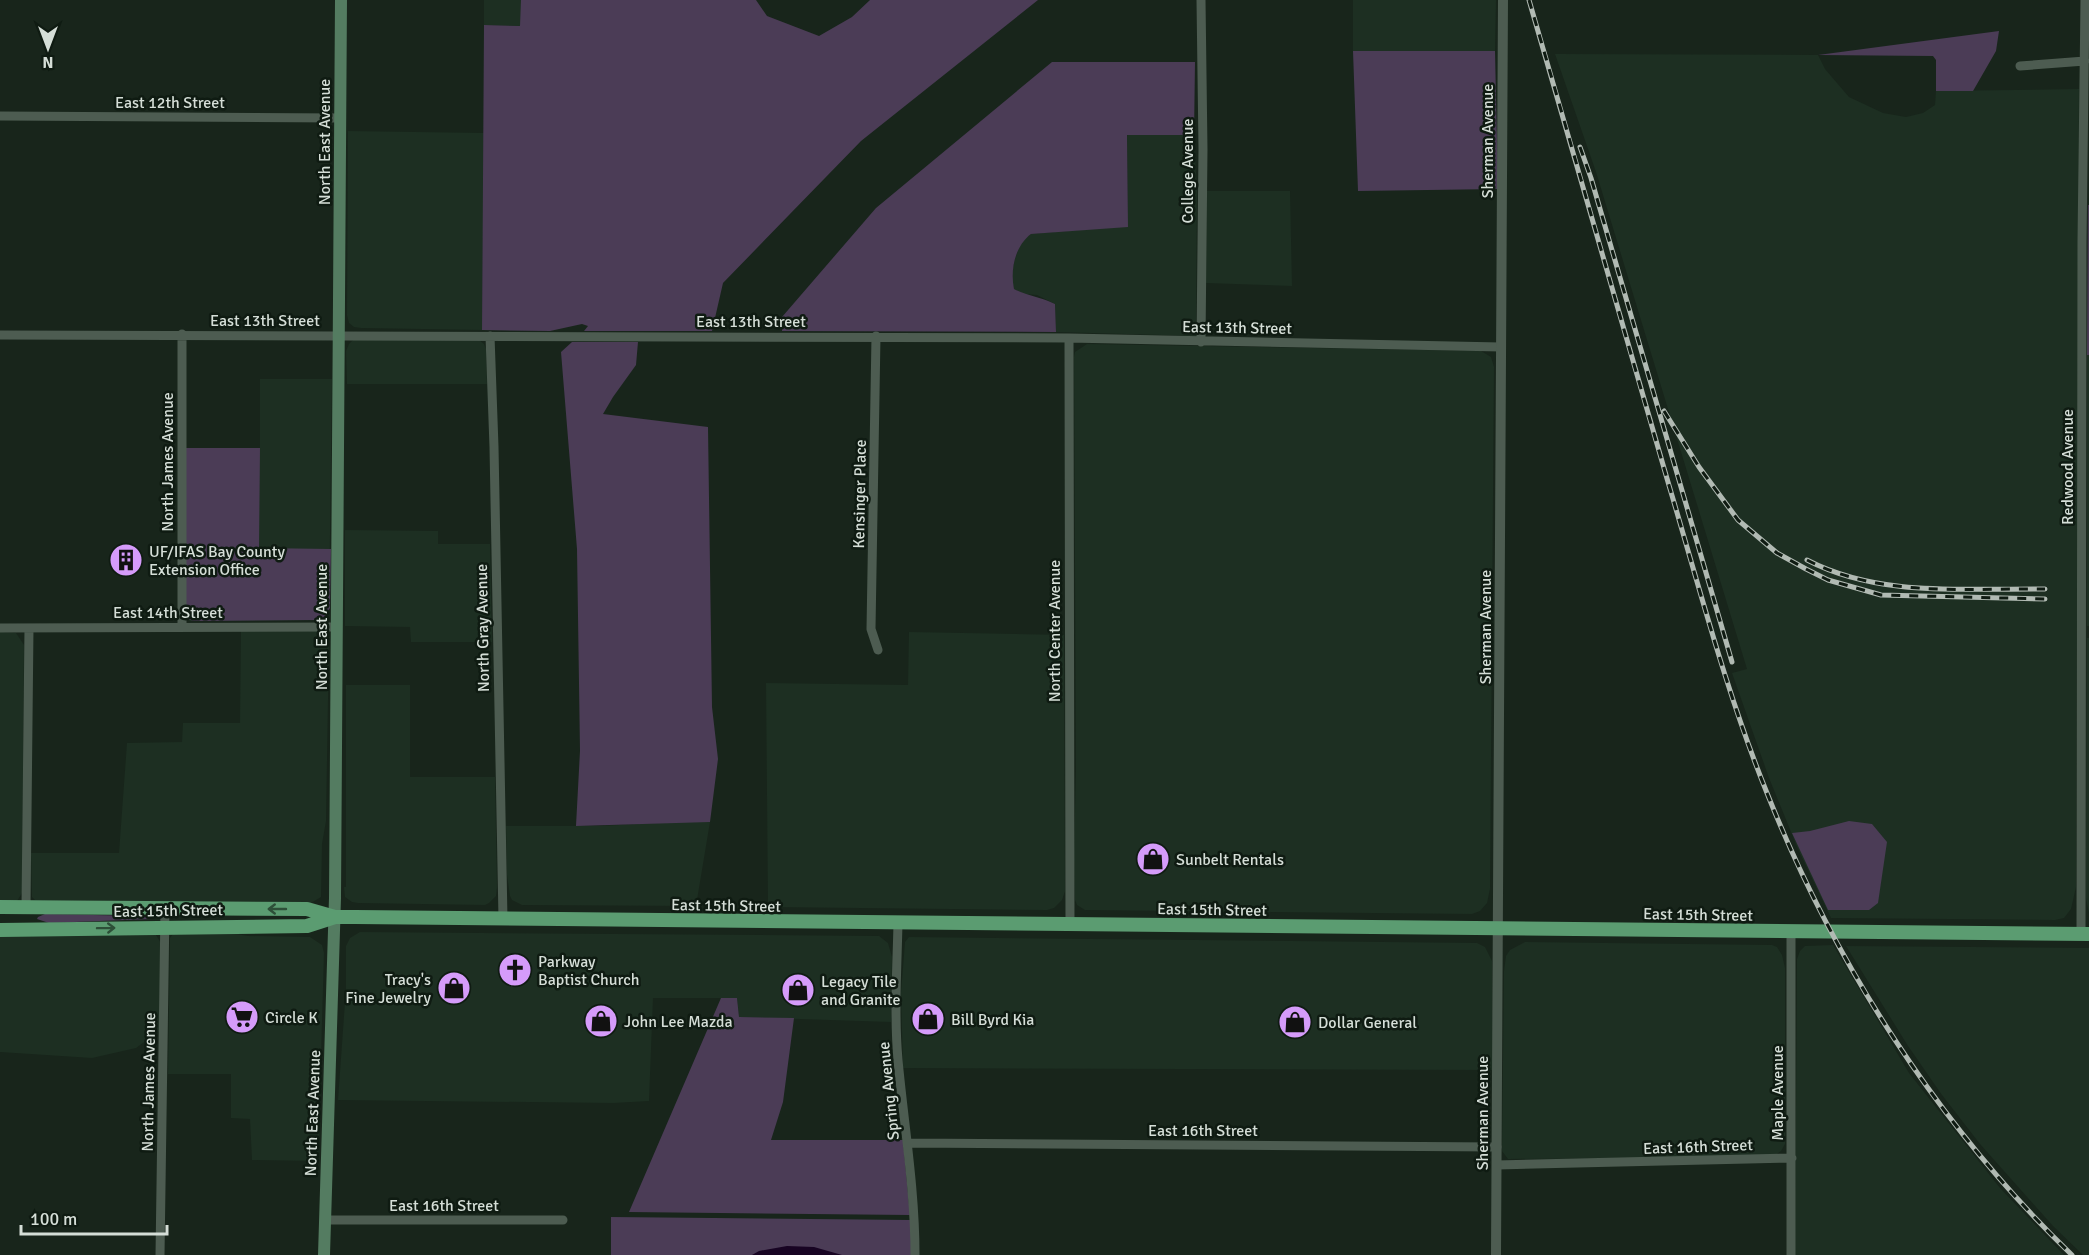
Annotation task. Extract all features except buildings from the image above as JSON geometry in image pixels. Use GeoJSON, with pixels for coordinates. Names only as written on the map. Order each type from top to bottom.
{"type":"FeatureCollection","features":[{"type":"Feature","properties":{"kind":"main road","name":"North East Avenue"},"geometry":{"type":"LineString","coordinates":[[324,1255],[335,917],[341,0]]}},
{"type":"Feature","properties":{"kind":"main road","name":"East 15th Street"},"geometry":{"type":"LineString","coordinates":[[0,907],[307,909],[335,917],[2085,934]]}},
{"type":"Feature","properties":{"kind":"main road"},"geometry":{"type":"LineString","coordinates":[[26,907],[29,920],[44,929]]}},
{"type":"Feature","properties":{"kind":"main road"},"geometry":{"type":"LineString","coordinates":[[3,930],[22,919],[26,907]]}},
{"type":"Feature","properties":{"kind":"main road","name":"East 15th Street"},"geometry":{"type":"LineString","coordinates":[[3,930],[165,926],[307,926],[335,917]]}},
{"type":"Feature","properties":{"kind":"street","name":"College Avenue"},"geometry":{"type":"LineString","coordinates":[[1201,0],[1203,149],[1201,342]]}},
{"type":"Feature","properties":{"kind":"street","name":"Sherman Avenue"},"geometry":{"type":"LineString","coordinates":[[1496,1255],[1503,0]]}},
{"type":"Feature","properties":{"kind":"street","name":"Redwood Avenue"},"geometry":{"type":"LineString","coordinates":[[2085,0],[2082,242],[2086,632],[2085,934]]}},
{"type":"Feature","properties":{"kind":"street"},"geometry":{"type":"LineString","coordinates":[[2020,66],[2085,61]]}},
{"type":"Feature","properties":{"kind":"street","name":"East 12th Street"},"geometry":{"type":"LineString","coordinates":[[0,116],[340,118]]}},
{"type":"Feature","properties":{"kind":"street","name":"North James Avenue"},"geometry":{"type":"LineString","coordinates":[[182,334],[183,626]]}},
{"type":"Feature","properties":{"kind":"street","name":"East 13th Street"},"geometry":{"type":"LineString","coordinates":[[0,335],[876,336],[1501,347]]}},
{"type":"Feature","properties":{"kind":"street","name":"North Gray Avenue"},"geometry":{"type":"LineString","coordinates":[[490,336],[503,919]]}},
{"type":"Feature","properties":{"kind":"street","name":"Kensinger Place"},"geometry":{"type":"LineString","coordinates":[[876,336],[871,629],[878,650]]}},
{"type":"Feature","properties":{"kind":"street","name":"North Center Avenue"},"geometry":{"type":"LineString","coordinates":[[1069,338],[1070,924]]}},
{"type":"Feature","properties":{"kind":"street","name":"East 14th Street"},"geometry":{"type":"LineString","coordinates":[[0,628],[337,627]]}},
{"type":"Feature","properties":{"kind":"street"},"geometry":{"type":"LineString","coordinates":[[26,907],[29,628]]}},
{"type":"Feature","properties":{"kind":"street","name":"North James Avenue"},"geometry":{"type":"LineString","coordinates":[[160,1255],[165,909]]}},
{"type":"Feature","properties":{"kind":"street","name":"Spring Avenue"},"geometry":{"type":"LineString","coordinates":[[898,923],[896,993],[898,1058],[915,1210],[915,1255]]}},
{"type":"Feature","properties":{"kind":"street","name":"Maple Avenue"},"geometry":{"type":"LineString","coordinates":[[1791,931],[1791,1255]]}},
{"type":"Feature","properties":{"kind":"street","name":"East 16th Street"},"geometry":{"type":"LineString","coordinates":[[908,1143],[1497,1147]]}},
{"type":"Feature","properties":{"kind":"street","name":"East 16th Street"},"geometry":{"type":"LineString","coordinates":[[1497,1165],[1792,1158]]}},
{"type":"Feature","properties":{"kind":"street","name":"East 16th Street"},"geometry":{"type":"LineString","coordinates":[[326,1220],[563,1220]]}},
{"type":"Feature","properties":{"kind":"shaded area"},"geometry":{"type":"Polygon","coordinates":[[[484,0],[521,0],[521,26],[484,25],[484,0]]]}},
{"type":"Feature","properties":{"kind":"shaded area"},"geometry":{"type":"Polygon","coordinates":[[[521,0],[756,0],[767,16],[819,36],[852,17],[870,0],[1038,0],[861,141],[723,283],[712,331],[584,331],[588,326],[582,324],[550,331],[482,330],[484,25],[520,26],[521,0]]]}},
{"type":"Feature","properties":{"kind":"shaded area"},"geometry":{"type":"Polygon","coordinates":[[[1353,0],[1496,0],[1495,51],[1353,51],[1353,0]]]}},
{"type":"Feature","properties":{"kind":"shaded area"},"geometry":{"type":"Polygon","coordinates":[[[1999,31],[1996,51],[1973,91],[1936,91],[1936,60],[1933,56],[1818,55],[1999,31]]]}},
{"type":"Feature","properties":{"kind":"shaded area"},"geometry":{"type":"Polygon","coordinates":[[[1353,51],[1495,51],[1498,189],[1358,191],[1353,51]]]}},
{"type":"Feature","properties":{"kind":"shaded area"},"geometry":{"type":"Polygon","coordinates":[[[1555,54],[1818,55],[1825,69],[1849,97],[1883,113],[1906,117],[1923,113],[1935,105],[1936,91],[2079,89],[2076,887],[2071,909],[2064,918],[2055,920],[1831,918],[1798,849],[1769,778],[1732,673],[1747,669],[1596,172],[1555,54]]]}},
{"type":"Feature","properties":{"kind":"shaded area"},"geometry":{"type":"Polygon","coordinates":[[[1052,62],[1195,62],[1194,135],[1127,135],[1128,227],[1031,234],[1021,245],[1013,266],[1014,289],[1055,304],[1056,332],[782,331],[782,317],[876,208],[1052,62]]]}},
{"type":"Feature","properties":{"kind":"shaded area"},"geometry":{"type":"Polygon","coordinates":[[[348,131],[484,133],[482,330],[361,328],[349,323],[347,315],[348,131]]]}},
{"type":"Feature","properties":{"kind":"shaded area"},"geometry":{"type":"Polygon","coordinates":[[[1127,135],[1194,135],[1197,191],[1196,336],[1056,332],[1055,304],[1037,295],[1024,294],[1014,289],[1011,277],[1015,259],[1022,240],[1031,234],[1128,226],[1127,135]]]}},
{"type":"Feature","properties":{"kind":"shaded area"},"geometry":{"type":"Polygon","coordinates":[[[1207,191],[1290,191],[1292,286],[1206,283],[1207,191]]]}},
{"type":"Feature","properties":{"kind":"shaded area"},"geometry":{"type":"Polygon","coordinates":[[[2088,205],[2089,355],[2087,355],[2088,205]]]}},
{"type":"Feature","properties":{"kind":"shaded area"},"geometry":{"type":"Polygon","coordinates":[[[353,340],[479,340],[486,349],[487,384],[347,384],[346,351],[353,340]]]}},
{"type":"Feature","properties":{"kind":"shaded area"},"geometry":{"type":"Polygon","coordinates":[[[572,342],[638,342],[636,365],[603,414],[708,427],[712,707],[718,759],[710,822],[576,826],[580,751],[577,549],[561,352],[572,342]]]}},
{"type":"Feature","properties":{"kind":"shaded area"},"geometry":{"type":"Polygon","coordinates":[[[1087,344],[1481,351],[1491,357],[1494,367],[1490,889],[1487,903],[1480,911],[1472,914],[1085,910],[1077,905],[1074,857],[1076,769],[1074,357],[1075,352],[1087,344]]]}},
{"type":"Feature","properties":{"kind":"shaded area"},"geometry":{"type":"Polygon","coordinates":[[[2087,355],[2089,355],[2089,626],[2087,626],[2087,355]]]}},
{"type":"Feature","properties":{"kind":"shaded area"},"geometry":{"type":"Polygon","coordinates":[[[260,379],[332,379],[329,612],[325,617],[316,620],[190,621],[187,619],[186,448],[260,448],[260,379]]]}},
{"type":"Feature","properties":{"kind":"shaded area"},"geometry":{"type":"Polygon","coordinates":[[[186,448],[260,448],[259,548],[331,549],[330,608],[325,617],[316,620],[194,621],[187,619],[185,614],[186,448]]]}},
{"type":"Feature","properties":{"kind":"shaded area"},"geometry":{"type":"Polygon","coordinates":[[[345,530],[438,531],[438,544],[490,544],[492,642],[411,642],[410,627],[345,626],[345,530]]]}},
{"type":"Feature","properties":{"kind":"shaded area"},"geometry":{"type":"Polygon","coordinates":[[[241,631],[322,631],[329,639],[326,821],[322,844],[321,897],[311,903],[35,900],[32,897],[31,853],[119,853],[127,743],[182,742],[183,723],[240,723],[241,631]]]}},
{"type":"Feature","properties":{"kind":"shaded area"},"geometry":{"type":"Polygon","coordinates":[[[0,632],[16,633],[24,645],[22,893],[17,901],[0,901],[0,632]]]}},
{"type":"Feature","properties":{"kind":"shaded area"},"geometry":{"type":"Polygon","coordinates":[[[909,632],[1064,635],[1065,891],[1062,900],[1054,908],[1047,910],[768,907],[766,683],[908,685],[909,632]]]}},
{"type":"Feature","properties":{"kind":"shaded area"},"geometry":{"type":"Polygon","coordinates":[[[2087,638],[2089,638],[2089,913],[2086,898],[2087,638]]]}},
{"type":"Feature","properties":{"kind":"shaded area"},"geometry":{"type":"Polygon","coordinates":[[[346,685],[410,685],[410,777],[495,777],[497,887],[496,896],[489,903],[485,905],[358,903],[345,897],[346,685]]]}},
{"type":"Feature","properties":{"kind":"shaded area"},"geometry":{"type":"Polygon","coordinates":[[[1849,821],[1872,824],[1887,842],[1878,903],[1869,910],[1828,910],[1792,833],[1849,821]]]}},
{"type":"Feature","properties":{"kind":"shaded area"},"geometry":{"type":"Polygon","coordinates":[[[710,822],[696,906],[522,905],[512,900],[510,896],[506,826],[599,826],[710,822]]]}},
{"type":"Feature","properties":{"kind":"shaded area"},"geometry":{"type":"Polygon","coordinates":[[[45,914],[142,916],[151,919],[49,923],[37,919],[45,914]]]}},
{"type":"Feature","properties":{"kind":"shaded area"},"geometry":{"type":"Polygon","coordinates":[[[225,932],[248,936],[310,937],[322,945],[324,953],[318,1161],[252,1160],[250,1119],[231,1118],[231,1074],[168,1074],[170,938],[173,934],[225,932]]]}},
{"type":"Feature","properties":{"kind":"shaded area"},"geometry":{"type":"Polygon","coordinates":[[[360,932],[879,936],[888,943],[892,957],[891,1022],[739,1017],[737,998],[653,998],[649,1101],[613,1103],[338,1100],[346,988],[346,946],[350,938],[360,932]]]}},
{"type":"Feature","properties":{"kind":"shaded area"},"geometry":{"type":"Polygon","coordinates":[[[156,935],[161,943],[159,1031],[136,1048],[92,1058],[0,1052],[0,936],[156,935]]]}},
{"type":"Feature","properties":{"kind":"shaded area"},"geometry":{"type":"Polygon","coordinates":[[[909,937],[1477,943],[1485,947],[1492,961],[1493,1070],[903,1068],[901,993],[905,942],[909,937]]]}},
{"type":"Feature","properties":{"kind":"shaded area"},"geometry":{"type":"Polygon","coordinates":[[[1525,942],[1772,945],[1777,947],[1782,955],[1785,968],[1785,1144],[1781,1151],[1773,1157],[1508,1159],[1502,1151],[1504,971],[1506,956],[1510,950],[1525,942]]]}},
{"type":"Feature","properties":{"kind":"shaded area"},"geometry":{"type":"Polygon","coordinates":[[[1833,945],[1909,1073],[2000,1188],[2064,1255],[1795,1255],[1797,959],[1805,946],[1833,945]]]}},
{"type":"Feature","properties":{"kind":"shaded area"},"geometry":{"type":"Polygon","coordinates":[[[1846,946],[2089,948],[2089,1255],[2083,1255],[2053,1226],[1980,1144],[1908,1046],[1846,946]]]}},
{"type":"Feature","properties":{"kind":"shaded area"},"geometry":{"type":"Polygon","coordinates":[[[721,998],[737,998],[739,1017],[794,1018],[783,1102],[771,1140],[903,1140],[910,1215],[629,1212],[721,998]]]}},
{"type":"Feature","properties":{"kind":"shaded area"},"geometry":{"type":"Polygon","coordinates":[[[611,1217],[911,1220],[911,1255],[611,1255],[611,1217]]]}},
{"type":"Feature","properties":{"kind":"shaded area"},"geometry":{"type":"Polygon","coordinates":[[[787,1246],[814,1247],[842,1255],[752,1255],[759,1251],[787,1246]]]}},
{"type":"Feature","properties":{"kind":"railway"},"geometry":{"type":"LineString","coordinates":[[1529,0],[1714,639],[1752,755],[1794,857],[1858,981],[1935,1098],[2023,1205],[2072,1255]]}},
{"type":"Feature","properties":{"kind":"railway"},"geometry":{"type":"LineString","coordinates":[[1580,147],[1732,662]]}},
{"type":"Feature","properties":{"kind":"railway"},"geometry":{"type":"LineString","coordinates":[[1664,411],[1699,467],[1738,520],[1777,553],[1828,580],[1881,595],[2045,599]]}},
{"type":"Feature","properties":{"kind":"railway"},"geometry":{"type":"LineString","coordinates":[[1807,560],[1835,572],[1894,586],[1954,589],[2045,589]]}},
{"type":"Feature","properties":{"kind":"place","name":"UF/IFAS Bay County Extension Office"},"geometry":{"type":"Point","coordinates":[126,560]}},
{"type":"Feature","properties":{"kind":"place","name":"Sunbelt Rentals"},"geometry":{"type":"Point","coordinates":[1153,859]}},
{"type":"Feature","properties":{"kind":"place","name":"Parkway Baptist Church"},"geometry":{"type":"Point","coordinates":[515,970]}},
{"type":"Feature","properties":{"kind":"place","name":"Tracy's Fine Jewelry"},"geometry":{"type":"Point","coordinates":[454,988]}},
{"type":"Feature","properties":{"kind":"place","name":"Legacy Tile and Granite"},"geometry":{"type":"Point","coordinates":[798,990]}},
{"type":"Feature","properties":{"kind":"place","name":"Circle K"},"geometry":{"type":"Point","coordinates":[242,1017]}},
{"type":"Feature","properties":{"kind":"place","name":"Bill Byrd Kia"},"geometry":{"type":"Point","coordinates":[928,1019]}},
{"type":"Feature","properties":{"kind":"place","name":"John Lee Mazda"},"geometry":{"type":"Point","coordinates":[601,1021]}},
{"type":"Feature","properties":{"kind":"place","name":"Dollar General"},"geometry":{"type":"Point","coordinates":[1295,1022]}}]}
